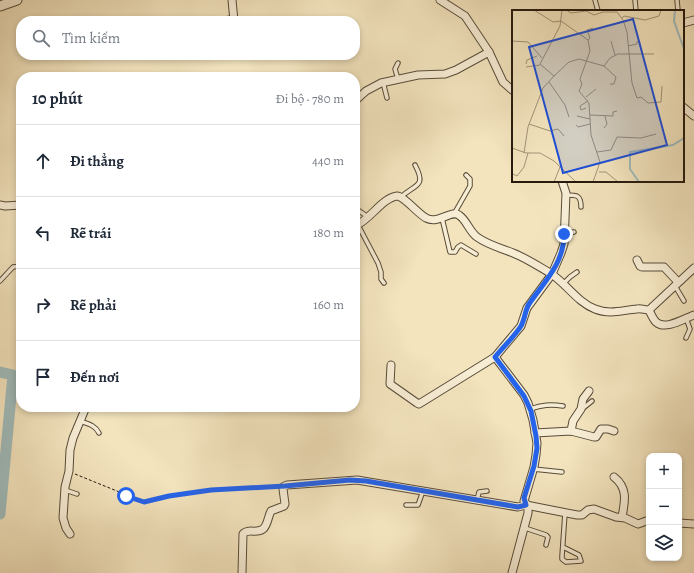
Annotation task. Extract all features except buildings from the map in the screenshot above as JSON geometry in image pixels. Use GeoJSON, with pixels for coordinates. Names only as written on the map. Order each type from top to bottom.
{"type":"FeatureCollection","features":[{"type":"Feature","properties":{"kind":"street"},"geometry":{"type":"LineString","coordinates":[[0,6],[17,0]]}},
{"type":"Feature","properties":{"kind":"street"},"geometry":{"type":"LineString","coordinates":[[232,0],[234,16]]}},
{"type":"Feature","properties":{"kind":"street"},"geometry":{"type":"LineString","coordinates":[[440,0],[463,13],[489,52],[500,79],[512,89]]}},
{"type":"Feature","properties":{"kind":"street"},"geometry":{"type":"LineString","coordinates":[[684,23],[694,20]]}},
{"type":"Feature","properties":{"kind":"street"},"geometry":{"type":"LineString","coordinates":[[360,97],[373,86],[383,82],[418,74],[445,74],[456,70],[489,52]]}},
{"type":"Feature","properties":{"kind":"street"},"geometry":{"type":"LineString","coordinates":[[684,108],[694,116]]}},
{"type":"Feature","properties":{"kind":"street"},"geometry":{"type":"LineString","coordinates":[[390,365],[390,384],[419,404],[495,357],[521,326],[529,304],[552,274],[561,253],[564,244],[566,195],[562,182]]}},
{"type":"Feature","properties":{"kind":"street"},"geometry":{"type":"LineString","coordinates":[[360,223],[389,199],[396,196],[401,197],[426,218],[434,220],[454,214],[460,216],[472,233],[482,240],[514,253],[552,274],[585,304],[596,310],[611,312],[622,312],[638,308],[649,310],[659,324],[675,323],[694,315]]}},
{"type":"Feature","properties":{"kind":"street"},"geometry":{"type":"LineString","coordinates":[[0,205],[16,205]]}},
{"type":"Feature","properties":{"kind":"street"},"geometry":{"type":"LineString","coordinates":[[637,260],[642,267],[664,267],[676,284]]}},
{"type":"Feature","properties":{"kind":"street"},"geometry":{"type":"LineString","coordinates":[[649,310],[694,268]]}},
{"type":"Feature","properties":{"kind":"street"},"geometry":{"type":"LineString","coordinates":[[495,357],[524,396],[530,409],[537,448],[533,469],[524,498],[528,510],[525,528],[512,573]]}},
{"type":"Feature","properties":{"kind":"street"},"geometry":{"type":"LineString","coordinates":[[571,431],[573,421],[581,409],[583,399],[589,391]]}},
{"type":"Feature","properties":{"kind":"street"},"geometry":{"type":"LineString","coordinates":[[70,534],[66,528],[63,518],[65,490],[69,471],[70,450],[84,412]]}},
{"type":"Feature","properties":{"kind":"street"},"geometry":{"type":"LineString","coordinates":[[535,433],[571,431],[596,437],[601,429],[608,428],[614,431]]}},
{"type":"Feature","properties":{"kind":"street"},"geometry":{"type":"LineString","coordinates":[[614,477],[624,487],[622,517]]}},
{"type":"Feature","properties":{"kind":"street"},"geometry":{"type":"LineString","coordinates":[[242,573],[242,534],[246,531],[263,530],[271,511],[284,506],[286,503],[283,489],[285,486],[357,480],[518,507],[526,505],[582,515],[588,510],[594,509],[622,517],[638,524],[646,521]]}},
{"type":"Feature","properties":{"kind":"street"},"geometry":{"type":"LineString","coordinates":[[682,523],[694,524]]}},
{"type":"Feature","properties":{"kind":"lane"},"geometry":{"type":"LineString","coordinates":[[595,0],[598,10]]}},
{"type":"Feature","properties":{"kind":"lane"},"geometry":{"type":"LineString","coordinates":[[635,0],[636,10]]}},
{"type":"Feature","properties":{"kind":"lane"},"geometry":{"type":"LineString","coordinates":[[677,0],[678,10]]}},
{"type":"Feature","properties":{"kind":"lane"},"geometry":{"type":"LineString","coordinates":[[398,63],[395,69],[398,79]]}},
{"type":"Feature","properties":{"kind":"lane"},"geometry":{"type":"LineString","coordinates":[[383,82],[387,98]]}},
{"type":"Feature","properties":{"kind":"lane"},"geometry":{"type":"LineString","coordinates":[[401,197],[415,188],[420,181],[421,177],[415,165]]}},
{"type":"Feature","properties":{"kind":"lane"},"geometry":{"type":"LineString","coordinates":[[454,214],[470,186],[470,179],[466,175]]}},
{"type":"Feature","properties":{"kind":"lane"},"geometry":{"type":"LineString","coordinates":[[566,195],[575,195],[578,197],[581,200],[581,207]]}},
{"type":"Feature","properties":{"kind":"lane"},"geometry":{"type":"LineString","coordinates":[[360,211],[368,217]]}},
{"type":"Feature","properties":{"kind":"lane"},"geometry":{"type":"LineString","coordinates":[[442,218],[450,252],[454,252],[461,245],[476,254]]}},
{"type":"Feature","properties":{"kind":"lane"},"geometry":{"type":"LineString","coordinates":[[360,230],[378,263],[381,272],[381,279],[384,283]]}},
{"type":"Feature","properties":{"kind":"lane"},"geometry":{"type":"LineString","coordinates":[[564,234],[574,232]]}},
{"type":"Feature","properties":{"kind":"lane"},"geometry":{"type":"LineString","coordinates":[[0,281],[16,267]]}},
{"type":"Feature","properties":{"kind":"lane"},"geometry":{"type":"LineString","coordinates":[[563,284],[577,272]]}},
{"type":"Feature","properties":{"kind":"lane"},"geometry":{"type":"LineString","coordinates":[[676,284],[684,300]]}},
{"type":"Feature","properties":{"kind":"lane"},"geometry":{"type":"LineString","coordinates":[[686,318],[690,329],[686,338]]}},
{"type":"Feature","properties":{"kind":"lane"},"geometry":{"type":"LineString","coordinates":[[581,409],[592,401]]}},
{"type":"Feature","properties":{"kind":"lane"},"geometry":{"type":"LineString","coordinates":[[530,409],[545,404],[563,406]]}},
{"type":"Feature","properties":{"kind":"lane"},"geometry":{"type":"LineString","coordinates":[[80,421],[93,426],[99,433]]}},
{"type":"Feature","properties":{"kind":"lane"},"geometry":{"type":"LineString","coordinates":[[533,469],[562,472]]}},
{"type":"Feature","properties":{"kind":"lane"},"geometry":{"type":"LineString","coordinates":[[65,490],[77,494]]}},
{"type":"Feature","properties":{"kind":"lane"},"geometry":{"type":"LineString","coordinates":[[406,505],[418,505],[423,491]]}},
{"type":"Feature","properties":{"kind":"lane"},"geometry":{"type":"LineString","coordinates":[[477,500],[479,492],[487,491]]}},
{"type":"Feature","properties":{"kind":"lane"},"geometry":{"type":"LineString","coordinates":[[563,548],[579,555],[581,561],[563,561],[563,548],[566,513]]}},
{"type":"Feature","properties":{"kind":"lane"},"geometry":{"type":"LineString","coordinates":[[525,528],[546,535],[548,537],[546,545]]}},
{"type":"Feature","properties":{"kind":"path"},"geometry":{"type":"LineString","coordinates":[[69,471],[144,502],[169,496],[205,491],[285,486]]}},
{"type":"Feature","properties":{"kind":"waterway"},"geometry":{"type":"LineString","coordinates":[[0,372],[13,375],[0,514]]}},
{"type":"Feature","properties":{"kind":"route"},"geometry":{"type":"LineString","coordinates":[[126,496],[147,502],[169,496],[211,490],[357,480],[518,507],[526,505],[524,498],[534,466],[537,448],[531,411],[521,390],[495,357],[521,326],[529,304],[552,274],[564,244],[564,234]]}}]}
